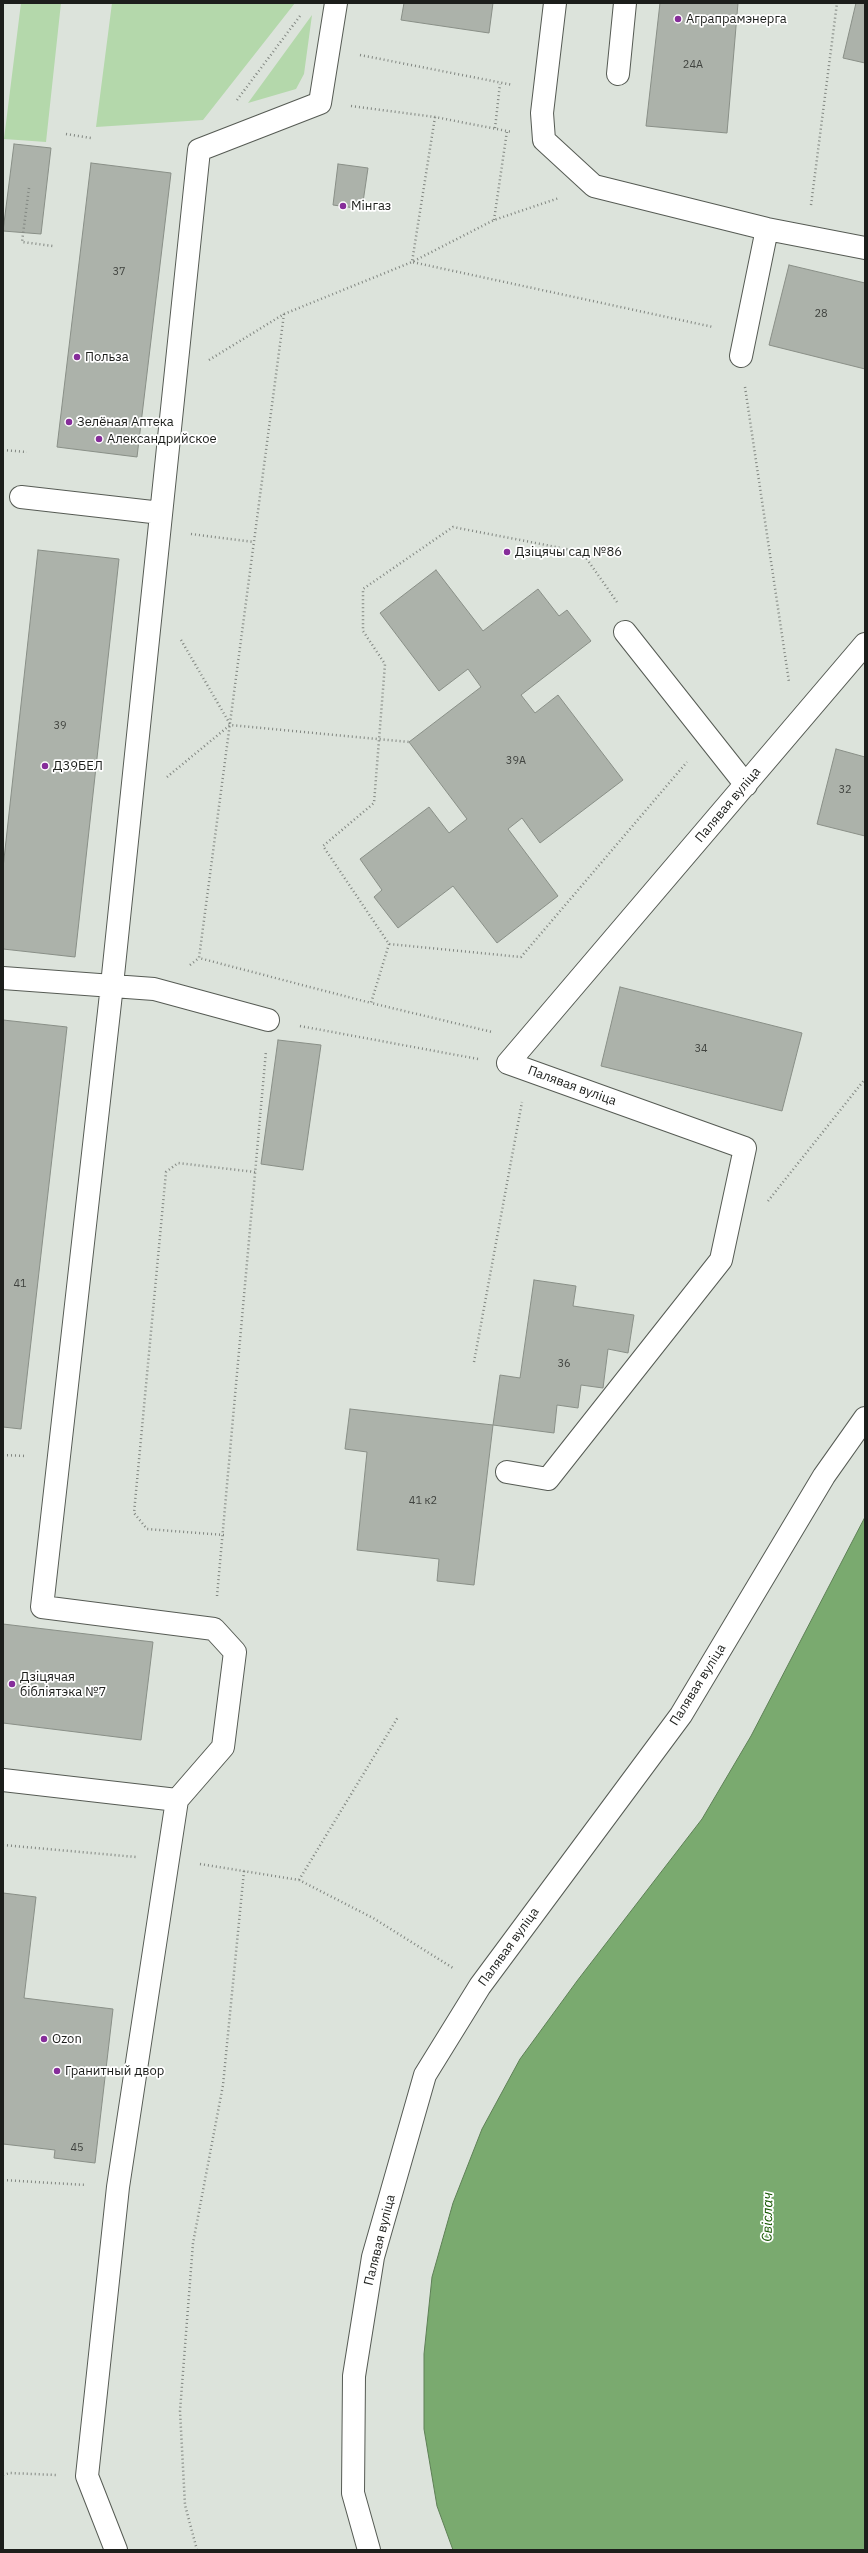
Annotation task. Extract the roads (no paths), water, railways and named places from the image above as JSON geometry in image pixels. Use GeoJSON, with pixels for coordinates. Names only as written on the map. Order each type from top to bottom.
{"type":"FeatureCollection","features":[{"type":"Feature","properties":{"kind":"street"},"geometry":{"type":"LineString","coordinates":[[116,2550],[87,2476],[118,2187],[177,1800],[223,1746],[235,1652],[214,1628],[42,1607],[112,985],[199,150],[320,103],[336,3]]}},
{"type":"Feature","properties":{"kind":"street"},"geometry":{"type":"LineString","coordinates":[[555,3],[542,113],[544,140],[594,186],[767,229],[865,248]]}},
{"type":"Feature","properties":{"kind":"street"},"geometry":{"type":"LineString","coordinates":[[618,74],[626,3]]}},
{"type":"Feature","properties":{"kind":"street"},"geometry":{"type":"LineString","coordinates":[[741,356],[767,229]]}},
{"type":"Feature","properties":{"kind":"street"},"geometry":{"type":"LineString","coordinates":[[21,497],[160,522]]}},
{"type":"Feature","properties":{"kind":"street"},"geometry":{"type":"LineString","coordinates":[[625,632],[746,785]]}},
{"type":"Feature","properties":{"kind":"street","name":"Палявая вуліца"},"geometry":{"type":"LineString","coordinates":[[507,1472],[548,1479],[721,1260],[745,1148],[508,1063],[865,644]]}},
{"type":"Feature","properties":{"kind":"street"},"geometry":{"type":"LineString","coordinates":[[3,978],[154,989],[268,1020]]}},
{"type":"Feature","properties":{"kind":"street","name":"Палявая вуліца"},"geometry":{"type":"LineString","coordinates":[[369,2550],[353,2494],[354,2376],[373,2257],[425,2075],[480,1986],[681,1715],[824,1476],[865,1418]]}},
{"type":"Feature","properties":{"kind":"street"},"geometry":{"type":"LineString","coordinates":[[3,1780],[177,1800]]}},
{"type":"Feature","properties":{"kind":"water","name":"Свіслач"},"geometry":{"type":"Polygon","coordinates":[[[865,1517],[865,2550],[453,2550],[437,2506],[424,2429],[424,2354],[432,2277],[453,2203],[482,2129],[520,2059],[577,1981],[702,1819],[751,1736],[865,1517]]]}},
{"type":"Feature","properties":{"kind":"place","name":"Аграпрамэнерга"},"geometry":{"type":"Point","coordinates":[678,19]}},
{"type":"Feature","properties":{"kind":"place","name":"Мінгаз"},"geometry":{"type":"Point","coordinates":[343,206]}},
{"type":"Feature","properties":{"kind":"place","name":"Польза"},"geometry":{"type":"Point","coordinates":[77,357]}},
{"type":"Feature","properties":{"kind":"place","name":"Зелёная Аптека"},"geometry":{"type":"Point","coordinates":[69,422]}},
{"type":"Feature","properties":{"kind":"place","name":"Александрийское"},"geometry":{"type":"Point","coordinates":[99,439]}},
{"type":"Feature","properties":{"kind":"place","name":"Дзіцячы сад №86"},"geometry":{"type":"Point","coordinates":[507,552]}},
{"type":"Feature","properties":{"kind":"place","name":"Д39БЕЛ"},"geometry":{"type":"Point","coordinates":[45,766]}},
{"type":"Feature","properties":{"kind":"place","name":"Дзіцячая бібліятэка №7"},"geometry":{"type":"Point","coordinates":[12,1684]}},
{"type":"Feature","properties":{"kind":"place","name":"Ozon"},"geometry":{"type":"Point","coordinates":[44,2039]}},
{"type":"Feature","properties":{"kind":"place","name":"Гранитный двор"},"geometry":{"type":"Point","coordinates":[57,2071]}}]}
